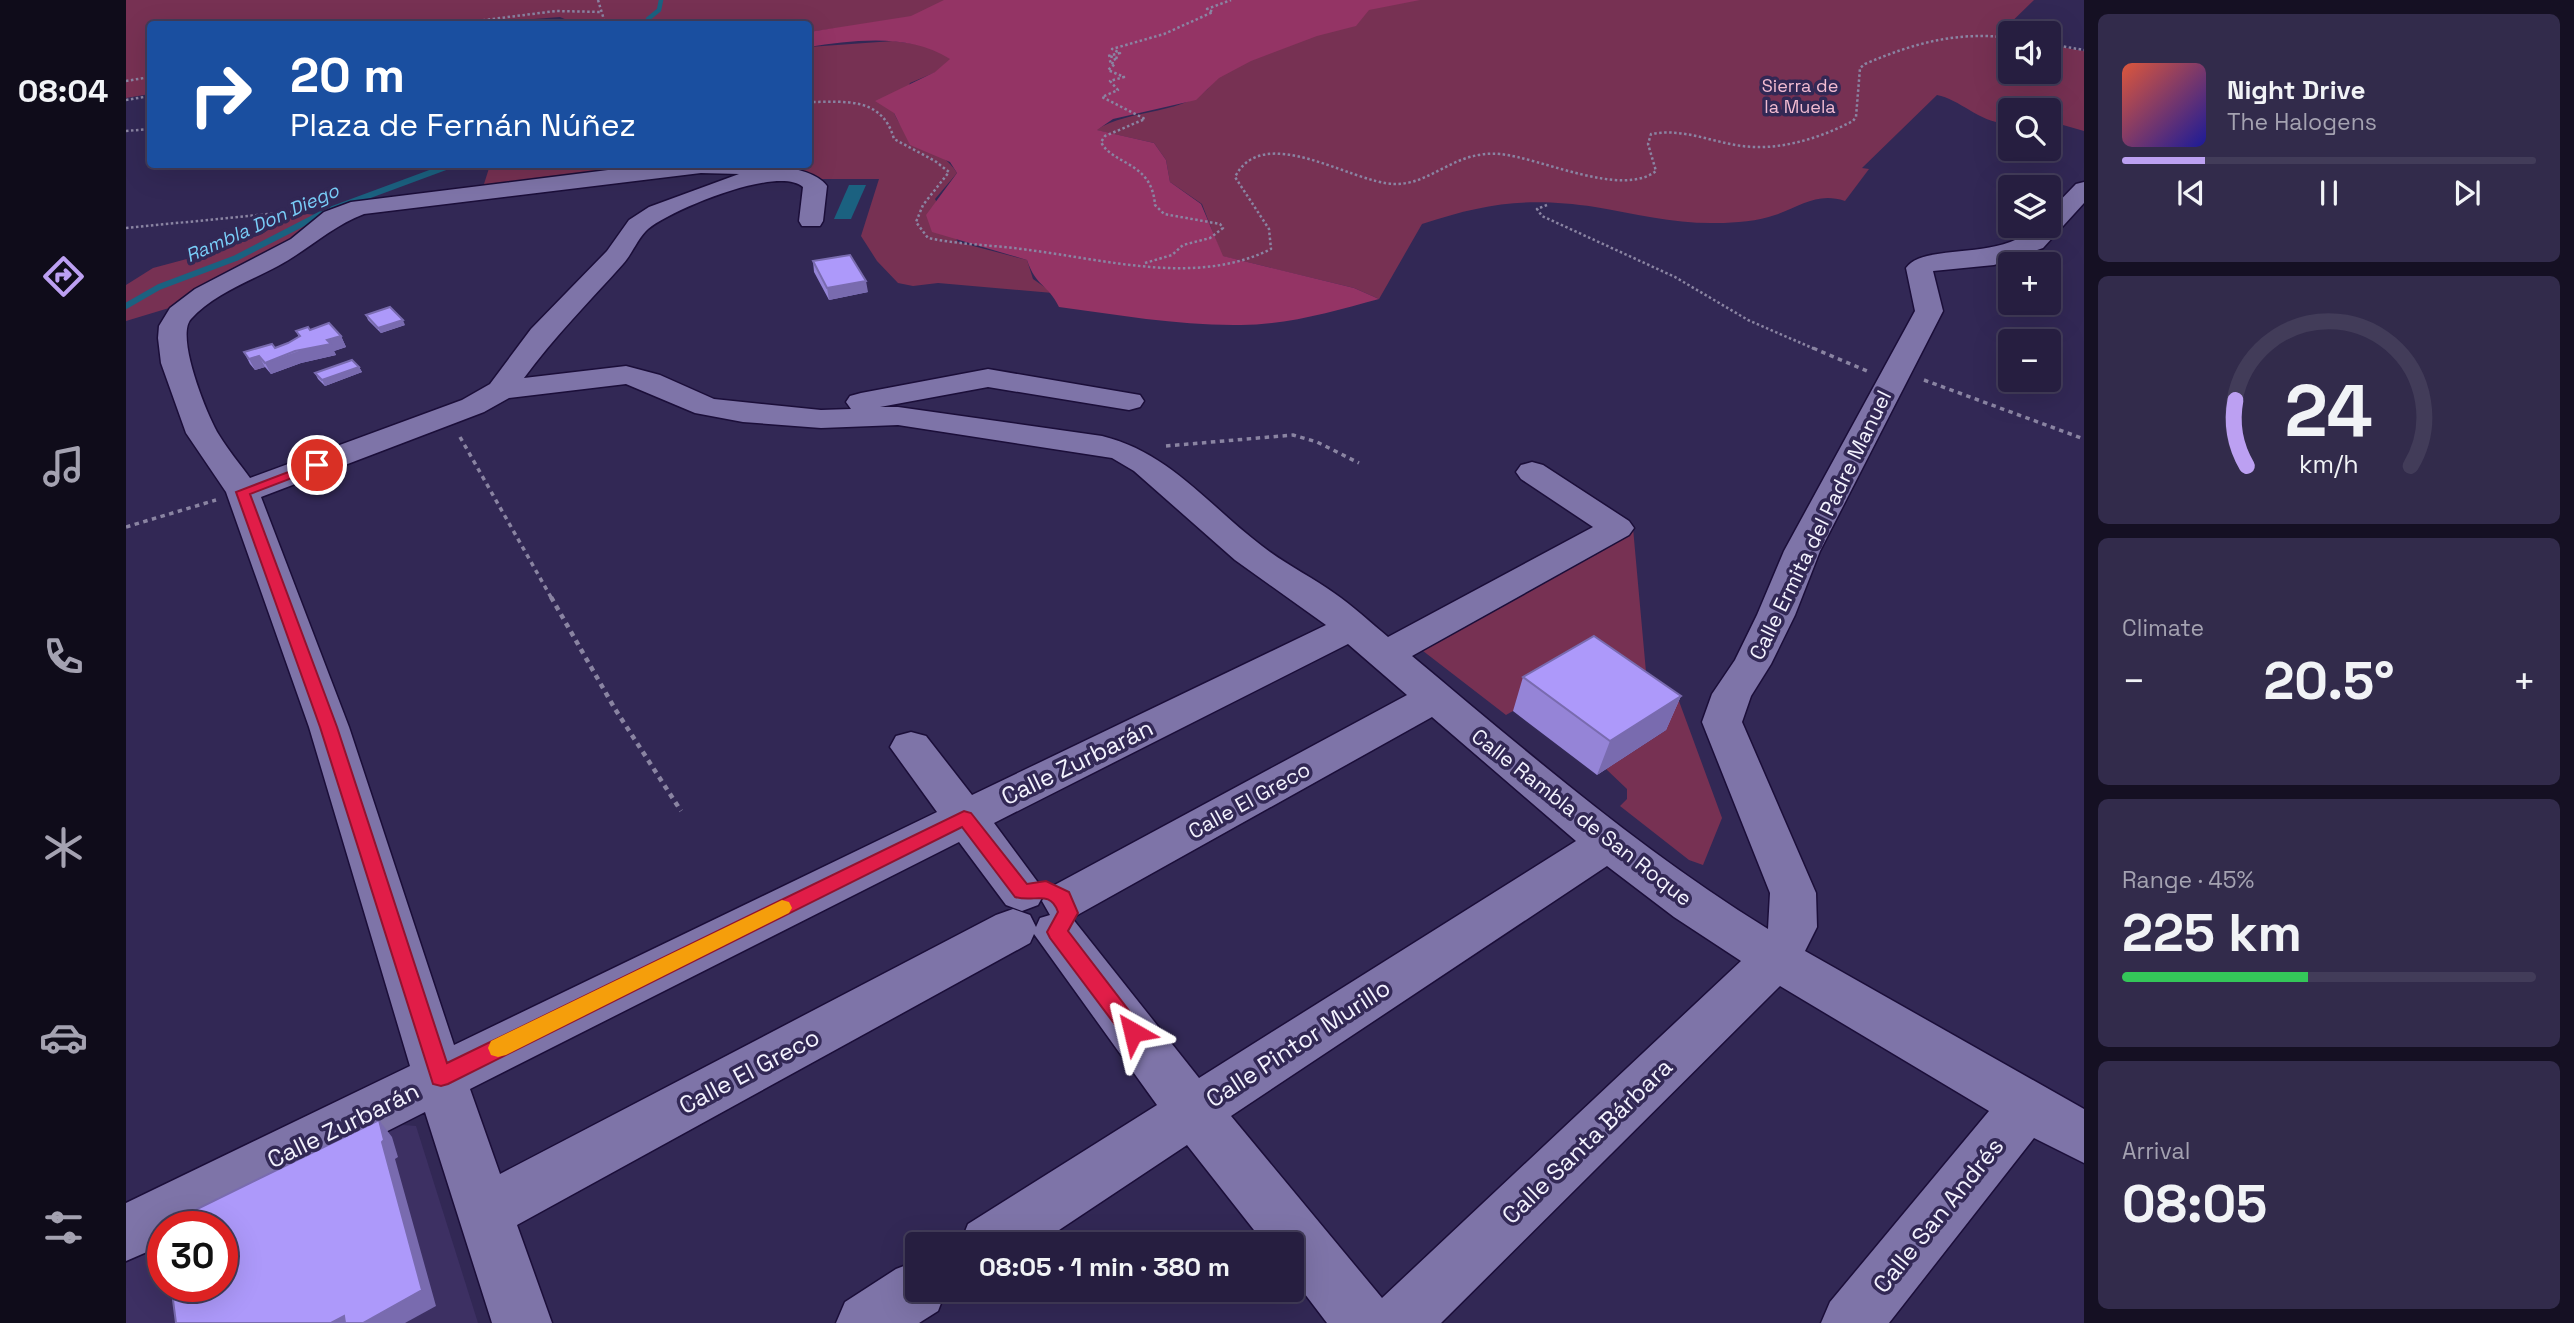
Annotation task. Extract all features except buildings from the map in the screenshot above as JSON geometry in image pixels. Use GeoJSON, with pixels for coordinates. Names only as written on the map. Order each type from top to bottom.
{"type":"FeatureCollection","features":[{"type":"Feature","properties":{"kind":"street"},"geometry":{"type":"LineString","coordinates":[[522,1323],[401,961],[329,727],[243,492],[202,433],[176,363],[173,326],[180,314],[205,295],[300,244],[344,212],[475,184],[629,177],[678,168]]}},
{"type":"Feature","properties":{"kind":"street"},"geometry":{"type":"LineString","coordinates":[[746,168],[808,179],[814,186],[811,221]]}},
{"type":"Feature","properties":{"kind":"street"},"geometry":{"type":"LineString","coordinates":[[501,390],[541,335],[616,256],[638,225],[658,212],[703,193],[758,175],[778,173]]}},
{"type":"Feature","properties":{"kind":"street","name":"Calle Ermita del Padre Manuel"},"geometry":{"type":"LineString","coordinates":[[1775,960],[1794,928],[1793,893],[1722,722],[1731,694],[1752,664],[1776,615],[1802,551],[1929,311],[1919,268],[1930,263],[1994,257],[2034,243],[2084,189]]}},
{"type":"Feature","properties":{"kind":"street"},"geometry":{"type":"LineString","coordinates":[[243,492],[447,416],[501,390],[626,375],[650,381],[706,407],[743,414],[806,418],[898,416],[1058,437],[1123,451]]}},
{"type":"Feature","properties":{"kind":"street"},"geometry":{"type":"LineString","coordinates":[[806,418],[867,401],[988,378],[1129,401]]}},
{"type":"Feature","properties":{"kind":"street","name":"Calle Rambla de San Roque"},"geometry":{"type":"LineString","coordinates":[[1123,451],[1145,464],[1247,552],[1283,579],[1321,600],[1608,843],[1690,904],[1775,960],[2084,1138]]}},
{"type":"Feature","properties":{"kind":"street","name":"Calle Zurbarán"},"geometry":{"type":"LineString","coordinates":[[126,1233],[964,817],[1368,641],[1617,527],[1532,472]]}},
{"type":"Feature","properties":{"kind":"street","name":"Calle El Greco"},"geometry":{"type":"LineString","coordinates":[[485,1212],[1434,698]]}},
{"type":"Feature","properties":{"kind":"street"},"geometry":{"type":"LineString","coordinates":[[911,747],[1193,1111],[1366,1323]]}},
{"type":"Feature","properties":{"kind":"street","name":"Calle Pintor Murillo"},"geometry":{"type":"LineString","coordinates":[[1006,1232],[1608,843]]}},
{"type":"Feature","properties":{"kind":"street","name":"Calle Santa Bárbara"},"geometry":{"type":"LineString","coordinates":[[1399,1323],[1775,960]]}},
{"type":"Feature","properties":{"kind":"street","name":"Calle San Andrés"},"geometry":{"type":"LineString","coordinates":[[1851,1323],[2026,1107]]}},
{"type":"Feature","properties":{"kind":"street"},"geometry":{"type":"LineString","coordinates":[[866,1323],[905,1298]]}},
{"type":"Feature","properties":{"kind":"path"},"geometry":{"type":"LineString","coordinates":[[598,0],[604,21]]}},
{"type":"Feature","properties":{"kind":"path"},"geometry":{"type":"LineString","coordinates":[[1141,264],[1172,255],[1183,245],[1210,238],[1223,228],[1220,224],[1164,214],[1156,205],[1157,196],[1130,162],[1104,148],[1101,142],[1105,136],[1145,120],[1102,97],[1118,90],[1110,81],[1124,76],[1108,70],[1115,64],[1109,62],[1118,58],[1108,57],[1120,53],[1112,49],[1138,45],[1167,30],[1190,24],[1213,12],[1208,9],[1231,0]]}},
{"type":"Feature","properties":{"kind":"path"},"geometry":{"type":"LineString","coordinates":[[477,21],[556,11],[602,12]]}},
{"type":"Feature","properties":{"kind":"path"},"geometry":{"type":"LineString","coordinates":[[812,102],[862,103],[884,113],[892,127],[894,139],[909,152],[936,158],[949,172],[923,205],[916,222],[928,238],[1141,264],[1219,267],[1261,257],[1271,249],[1273,237],[1268,226],[1235,177],[1241,166],[1263,156],[1289,153],[1314,160],[1354,178],[1385,184],[1416,183],[1461,158],[1494,153],[1601,177],[1640,180],[1656,171],[1648,144],[1651,134],[1674,132],[1754,147],[1789,143],[1853,121],[1856,117],[1860,68],[1865,64],[1931,38],[1998,36]]}},
{"type":"Feature","properties":{"kind":"path"},"geometry":{"type":"LineString","coordinates":[[2061,46],[2084,50]]}},
{"type":"Feature","properties":{"kind":"path"},"geometry":{"type":"LineString","coordinates":[[126,81],[147,78]]}},
{"type":"Feature","properties":{"kind":"path"},"geometry":{"type":"LineString","coordinates":[[126,100],[147,96]]}},
{"type":"Feature","properties":{"kind":"path"},"geometry":{"type":"LineString","coordinates":[[126,131],[147,128]]}},
{"type":"Feature","properties":{"kind":"path"},"geometry":{"type":"LineString","coordinates":[[1547,205],[1537,209],[1542,216],[1675,277],[1748,320],[1894,374],[2084,439]]}},
{"type":"Feature","properties":{"kind":"path"},"geometry":{"type":"LineString","coordinates":[[126,228],[304,210]]}},
{"type":"Feature","properties":{"kind":"path"},"geometry":{"type":"LineString","coordinates":[[447,416],[615,709],[681,811]]}},
{"type":"Feature","properties":{"kind":"path"},"geometry":{"type":"LineString","coordinates":[[1123,451],[1293,435],[1317,442],[1359,463]]}},
{"type":"Feature","properties":{"kind":"path"},"geometry":{"type":"LineString","coordinates":[[126,527],[243,492]]}},
{"type":"Feature","properties":{"kind":"shaded area"},"geometry":{"type":"Polygon","coordinates":[[[944,0],[1420,0],[1369,10],[1356,26],[1317,36],[1251,61],[1219,78],[1196,100],[1113,119],[1097,130],[1154,143],[1166,160],[1170,182],[1201,204],[1223,256],[1354,288],[1379,299],[1293,320],[1241,325],[1173,322],[1059,307],[1034,276],[1027,260],[932,232],[926,215],[957,173],[950,162],[910,145],[894,113],[875,101],[935,72],[950,59],[917,45],[900,42],[863,41],[812,47],[812,32],[911,16],[944,0]]]}},
{"type":"Feature","properties":{"kind":"shaded area"},"geometry":{"type":"Polygon","coordinates":[[[403,1125],[416,1126],[478,1323],[126,1323],[126,1263],[147,1252],[147,1302],[238,1302],[238,1211],[230,1211],[403,1125]]]}},
{"type":"Feature","properties":{"kind":"green space","name":"Sierra de la Muela"},"geometry":{"type":"Polygon","coordinates":[[[126,0],[2034,0],[2012,21],[1998,21],[1998,84],[2061,84],[2061,47],[2084,51],[2084,131],[2061,124],[2061,98],[1998,98],[1998,122],[1937,95],[1862,168],[1869,169],[1845,201],[1818,199],[1769,217],[1724,223],[1671,220],[1549,202],[1507,204],[1467,211],[1422,224],[1379,299],[1354,288],[1222,256],[1202,204],[1170,182],[1166,160],[1154,143],[1096,130],[1125,118],[1189,101],[1212,84],[877,23],[812,32],[812,21],[569,21],[560,17],[509,21],[147,21],[147,94],[126,98],[126,0]]]}},
{"type":"Feature","properties":{"kind":"green space"},"geometry":{"type":"Polygon","coordinates":[[[893,41],[930,46],[951,59],[936,72],[910,83],[894,113],[908,134],[943,157],[957,173],[935,199],[958,242],[1027,260],[1033,279],[1053,293],[938,283],[913,286],[898,283],[877,261],[861,236],[879,179],[822,179],[803,172],[757,168],[812,168],[812,47],[893,41]]]}},
{"type":"Feature","properties":{"kind":"green space"},"geometry":{"type":"Polygon","coordinates":[[[489,168],[663,168],[493,189],[484,184],[489,168]]]}},
{"type":"Feature","properties":{"kind":"green space"},"geometry":{"type":"Polygon","coordinates":[[[307,214],[328,216],[315,230],[179,305],[126,321],[126,285],[153,268],[213,252],[262,234],[287,218],[307,214]]]}},
{"type":"Feature","properties":{"kind":"green space"},"geometry":{"type":"Polygon","coordinates":[[[1633,528],[1646,672],[1676,693],[1722,818],[1703,865],[1689,860],[1620,806],[1627,799],[1627,789],[1606,769],[1666,730],[1513,711],[1506,715],[1414,644],[1633,528]]]}},
{"type":"Feature","properties":{"kind":"water"},"geometry":{"type":"Polygon","coordinates":[[[849,185],[866,185],[851,219],[834,219],[849,185]]]}},
{"type":"Feature","properties":{"kind":"waterway","name":"Rambla Don Diego"},"geometry":{"type":"LineString","coordinates":[[648,21],[659,10],[661,0]]}},
{"type":"Feature","properties":{"kind":"waterway","name":"Rambla Don Diego"},"geometry":{"type":"LineString","coordinates":[[126,306],[159,287],[236,258],[327,211],[443,168]]}},
{"type":"Feature","properties":{"kind":"slow traffic"},"geometry":{"type":"LineString","coordinates":[[498,1048],[782,908]]}},
{"type":"Feature","properties":{"kind":"route"},"geometry":{"type":"LineString","coordinates":[[317,465],[243,492],[329,727],[401,961],[441,1077],[964,817],[1022,892],[1036,888],[1046,889],[1062,898],[1068,913],[1062,929],[1057,932],[1133,1032]]}}]}
